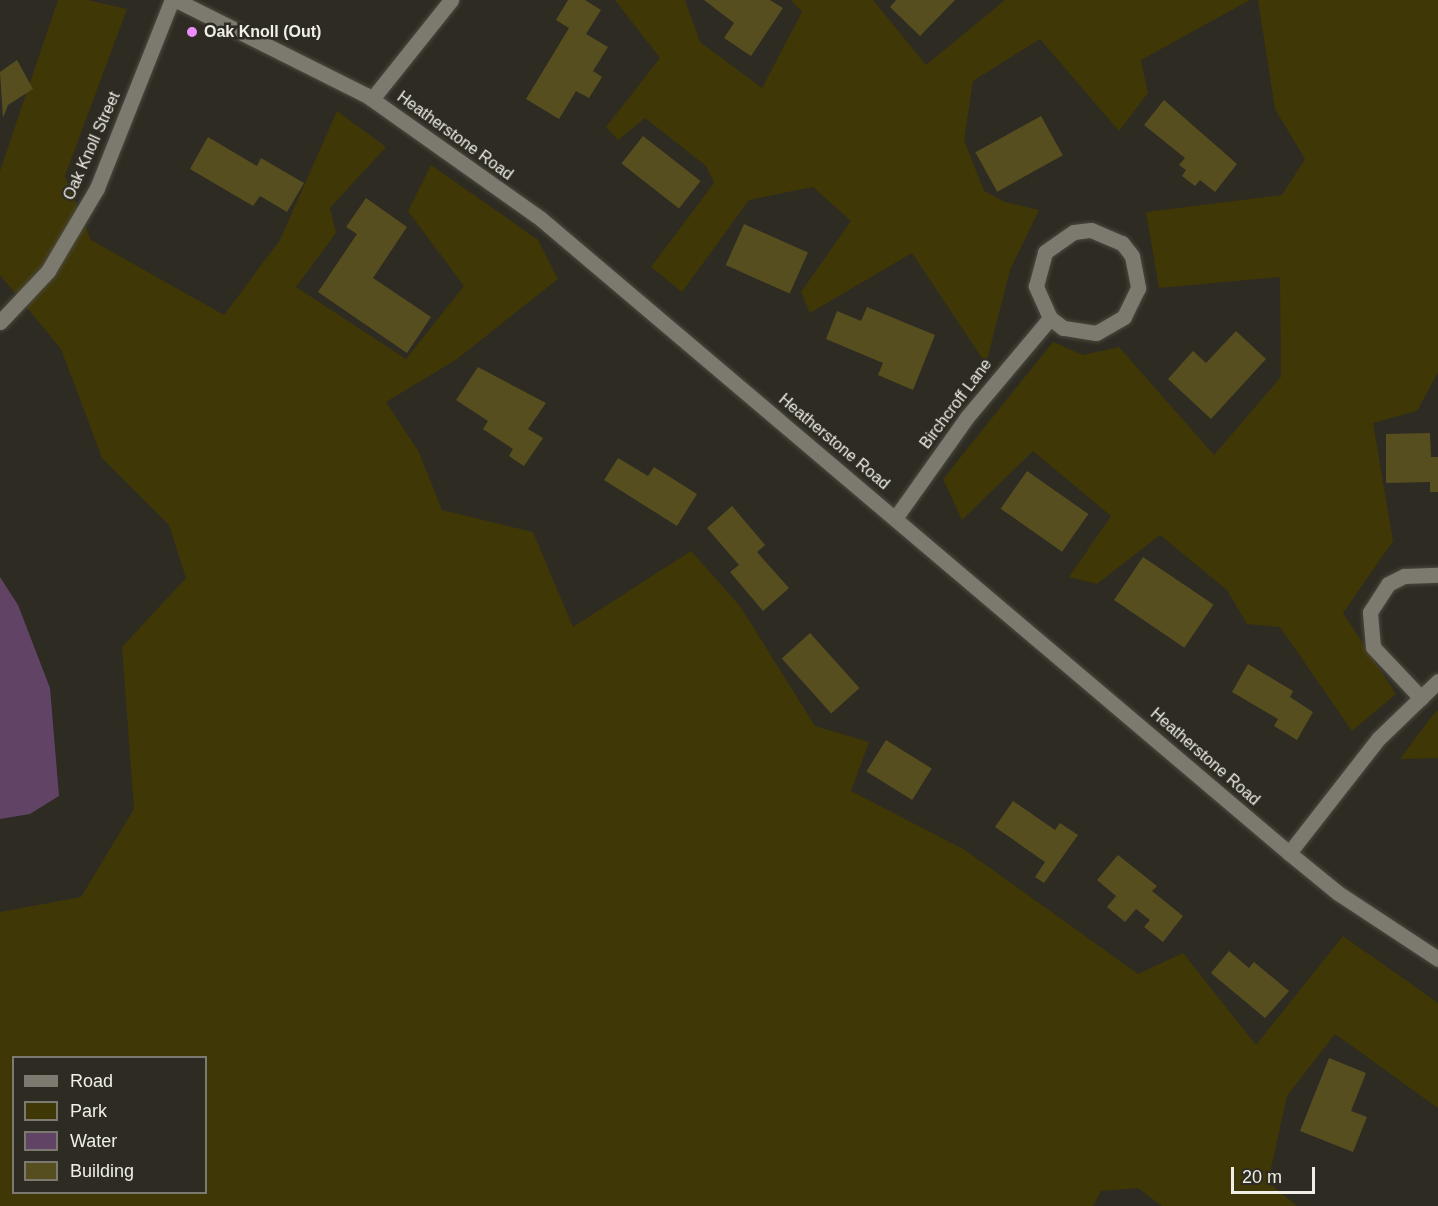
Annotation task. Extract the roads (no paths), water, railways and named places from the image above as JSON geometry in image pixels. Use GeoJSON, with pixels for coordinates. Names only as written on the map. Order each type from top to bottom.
{"type":"FeatureCollection","features":[{"type":"Feature","properties":{"kind":"street","name":"Heatherstone Road"},"geometry":{"type":"LineString","coordinates":[[174,0],[309,63],[372,99],[540,219],[896,517],[1288,853],[1347,899],[1438,959]]}},
{"type":"Feature","properties":{"kind":"street","name":"Oak Knoll Street"},"geometry":{"type":"LineString","coordinates":[[0,322],[48,271],[97,188],[174,0]]}},
{"type":"Feature","properties":{"kind":"street"},"geometry":{"type":"LineString","coordinates":[[372,99],[450,0]]}},
{"type":"Feature","properties":{"kind":"street"},"geometry":{"type":"LineString","coordinates":[[1082,231],[1108,235],[1122,243],[1132,256],[1138,288],[1124,317],[1096,333],[1064,328],[1050,318],[1036,286],[1045,252],[1058,240],[1082,231]]}},
{"type":"Feature","properties":{"kind":"street","name":"Birchcroff Lane"},"geometry":{"type":"LineString","coordinates":[[896,517],[967,417],[1050,318]]}},
{"type":"Feature","properties":{"kind":"street"},"geometry":{"type":"LineString","coordinates":[[1421,698],[1373,646],[1370,612],[1377,597],[1396,580],[1420,572],[1438,575]]}},
{"type":"Feature","properties":{"kind":"street"},"geometry":{"type":"LineString","coordinates":[[1288,853],[1336,788],[1438,681]]}},
{"type":"Feature","properties":{"kind":"water"},"geometry":{"type":"Polygon","coordinates":[[[0,577],[18,605],[50,688],[59,796],[30,814],[0,819],[0,577]]]}},
{"type":"Feature","properties":{"kind":"place","name":"Oak Knoll (Out)"},"geometry":{"type":"Point","coordinates":[192,32]}}]}
